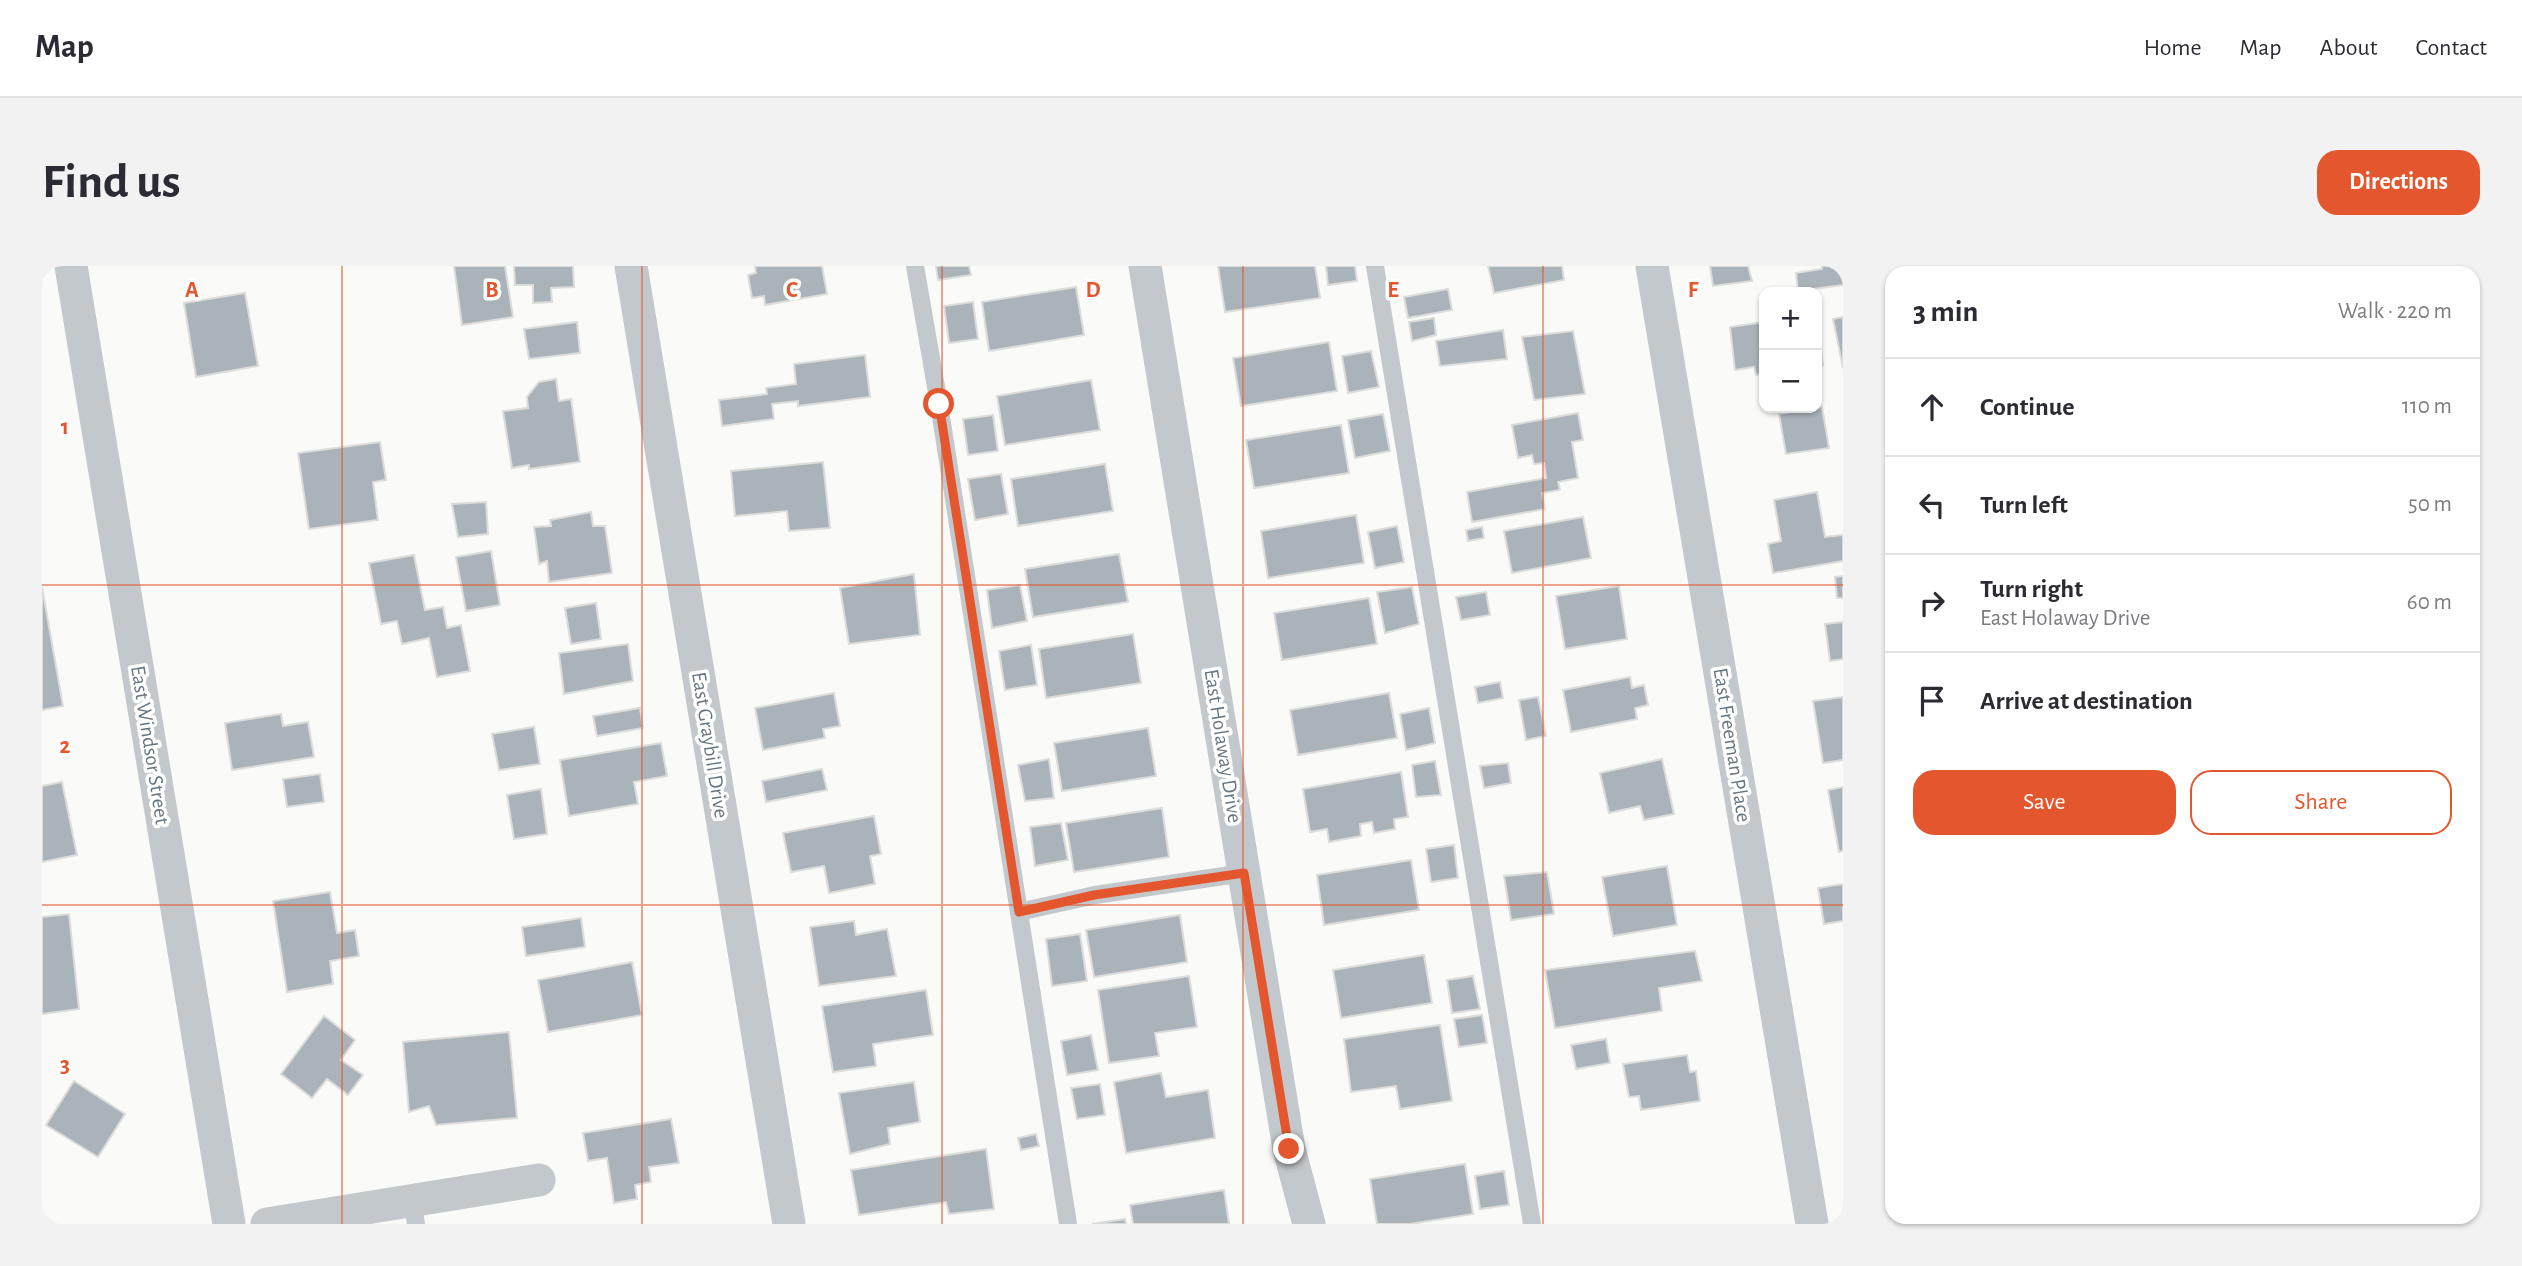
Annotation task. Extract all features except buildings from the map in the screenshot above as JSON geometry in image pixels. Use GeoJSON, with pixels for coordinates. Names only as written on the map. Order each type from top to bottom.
{"type":"FeatureCollection","features":[{"type":"Feature","properties":{"kind":"street","name":"East Windsor Street"},"geometry":{"type":"LineString","coordinates":[[71,266],[229,1224]]}},
{"type":"Feature","properties":{"kind":"street","name":"East Graybill Drive"},"geometry":{"type":"LineString","coordinates":[[631,266],[789,1224]]}},
{"type":"Feature","properties":{"kind":"street","name":"East Holaway Drive"},"geometry":{"type":"LineString","coordinates":[[1145,266],[1289,1149],[1309,1224]]}},
{"type":"Feature","properties":{"kind":"street","name":"East Freeman Place"},"geometry":{"type":"LineString","coordinates":[[1652,266],[1812,1224]]}},
{"type":"Feature","properties":{"kind":"street"},"geometry":{"type":"LineString","coordinates":[[267,1224],[414,1212],[539,1180]]}},
{"type":"Feature","properties":{"kind":"lane"},"geometry":{"type":"LineString","coordinates":[[915,266],[1068,1224]]}},
{"type":"Feature","properties":{"kind":"lane"},"geometry":{"type":"LineString","coordinates":[[1375,266],[1532,1224]]}},
{"type":"Feature","properties":{"kind":"lane"},"geometry":{"type":"LineString","coordinates":[[1019,912],[1094,895],[1244,873]]}},
{"type":"Feature","properties":{"kind":"route"},"geometry":{"type":"LineString","coordinates":[[939,404],[1019,912],[1094,895],[1244,873],[1289,1149]]}}]}
